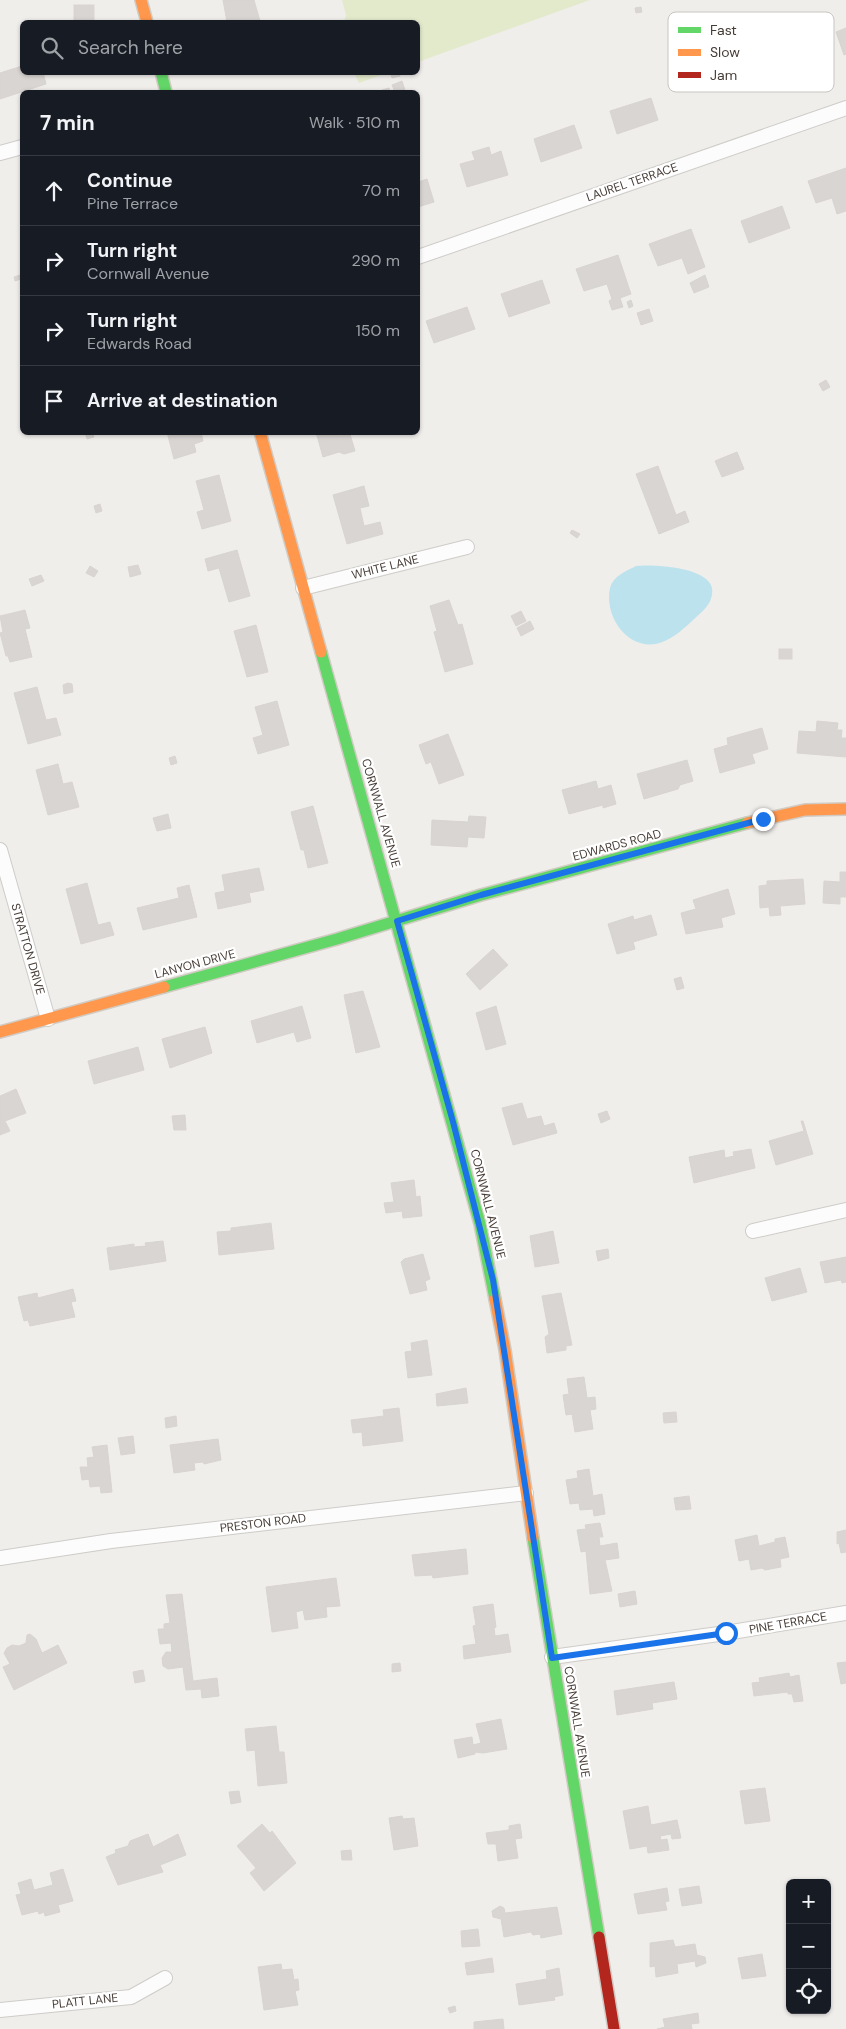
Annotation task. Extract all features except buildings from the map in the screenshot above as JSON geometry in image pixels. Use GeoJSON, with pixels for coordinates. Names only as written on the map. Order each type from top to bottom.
{"type":"FeatureCollection","features":[{"type":"Feature","properties":{"kind":"street"},"geometry":{"type":"LineString","coordinates":[[141,0],[146,20]]}},
{"type":"Feature","properties":{"kind":"street"},"geometry":{"type":"LineString","coordinates":[[162,75],[166,90]]}},
{"type":"Feature","properties":{"kind":"street","name":"LAUREL TERRACE"},"geometry":{"type":"LineString","coordinates":[[420,255],[846,108]]}},
{"type":"Feature","properties":{"kind":"street"},"geometry":{"type":"LineString","coordinates":[[0,154],[20,148]]}},
{"type":"Feature","properties":{"kind":"street","name":"CORNWALL AVENUE"},"geometry":{"type":"LineString","coordinates":[[261,435],[397,921],[482,1234],[505,1350],[552,1658],[614,2029]]}},
{"type":"Feature","properties":{"kind":"street","name":"WHITE LANE"},"geometry":{"type":"LineString","coordinates":[[303,588],[467,547]]}},
{"type":"Feature","properties":{"kind":"street","name":"EDWARDS ROAD"},"geometry":{"type":"LineString","coordinates":[[397,921],[481,895],[763,819],[806,810],[846,809]]}},
{"type":"Feature","properties":{"kind":"street","name":"STRATTON DRIVE"},"geometry":{"type":"LineString","coordinates":[[0,850],[48,1019]]}},
{"type":"Feature","properties":{"kind":"street","name":"LANYON DRIVE"},"geometry":{"type":"LineString","coordinates":[[0,1032],[397,921]]}},
{"type":"Feature","properties":{"kind":"street"},"geometry":{"type":"LineString","coordinates":[[753,1231],[846,1210]]}},
{"type":"Feature","properties":{"kind":"street","name":"PRESTON ROAD"},"geometry":{"type":"LineString","coordinates":[[0,1558],[111,1541],[526,1493]]}},
{"type":"Feature","properties":{"kind":"street","name":"PINE TERRACE"},"geometry":{"type":"LineString","coordinates":[[552,1658],[726,1633],[846,1613]]}},
{"type":"Feature","properties":{"kind":"street","name":"PLATT LANE"},"geometry":{"type":"LineString","coordinates":[[0,2010],[131,1997],[165,1978]]}},
{"type":"Feature","properties":{"kind":"green space"},"geometry":{"type":"Polygon","coordinates":[[[342,0],[590,0],[420,61],[420,20],[345,20],[346,15],[342,0]]]}},
{"type":"Feature","properties":{"kind":"green space"},"geometry":{"type":"Polygon","coordinates":[[[355,75],[381,75],[359,83],[355,75]]]}},
{"type":"Feature","properties":{"kind":"water"},"geometry":{"type":"Polygon","coordinates":[[[636,566],[683,569],[705,578],[711,586],[712,595],[707,607],[683,629],[661,643],[645,644],[635,641],[627,636],[614,619],[610,609],[609,598],[610,588],[614,580],[620,574],[636,566]]]}},
{"type":"Feature","properties":{"kind":"traffic: fast"},"geometry":{"type":"LineString","coordinates":[[162,75],[166,90]]}},
{"type":"Feature","properties":{"kind":"traffic: fast"},"geometry":{"type":"LineString","coordinates":[[321,652],[480,1224],[495,1299]]}},
{"type":"Feature","properties":{"kind":"traffic: fast"},"geometry":{"type":"LineString","coordinates":[[164,987],[337,939],[481,895],[747,823]]}},
{"type":"Feature","properties":{"kind":"traffic: fast"},"geometry":{"type":"LineString","coordinates":[[533,1538],[599,1937]]}},
{"type":"Feature","properties":{"kind":"traffic: slow"},"geometry":{"type":"LineString","coordinates":[[141,0],[146,20]]}},
{"type":"Feature","properties":{"kind":"traffic: slow"},"geometry":{"type":"LineString","coordinates":[[261,435],[321,652]]}},
{"type":"Feature","properties":{"kind":"traffic: slow"},"geometry":{"type":"LineString","coordinates":[[747,823],[805,810],[846,809]]}},
{"type":"Feature","properties":{"kind":"traffic: slow"},"geometry":{"type":"LineString","coordinates":[[0,1032],[164,987]]}},
{"type":"Feature","properties":{"kind":"traffic: slow"},"geometry":{"type":"LineString","coordinates":[[495,1299],[505,1350],[533,1538]]}},
{"type":"Feature","properties":{"kind":"traffic: jam"},"geometry":{"type":"LineString","coordinates":[[599,1937],[614,2029]]}},
{"type":"Feature","properties":{"kind":"route"},"geometry":{"type":"LineString","coordinates":[[726,1633],[552,1658],[493,1280],[453,1122],[397,921],[414,914],[481,895],[763,819]]}}]}
